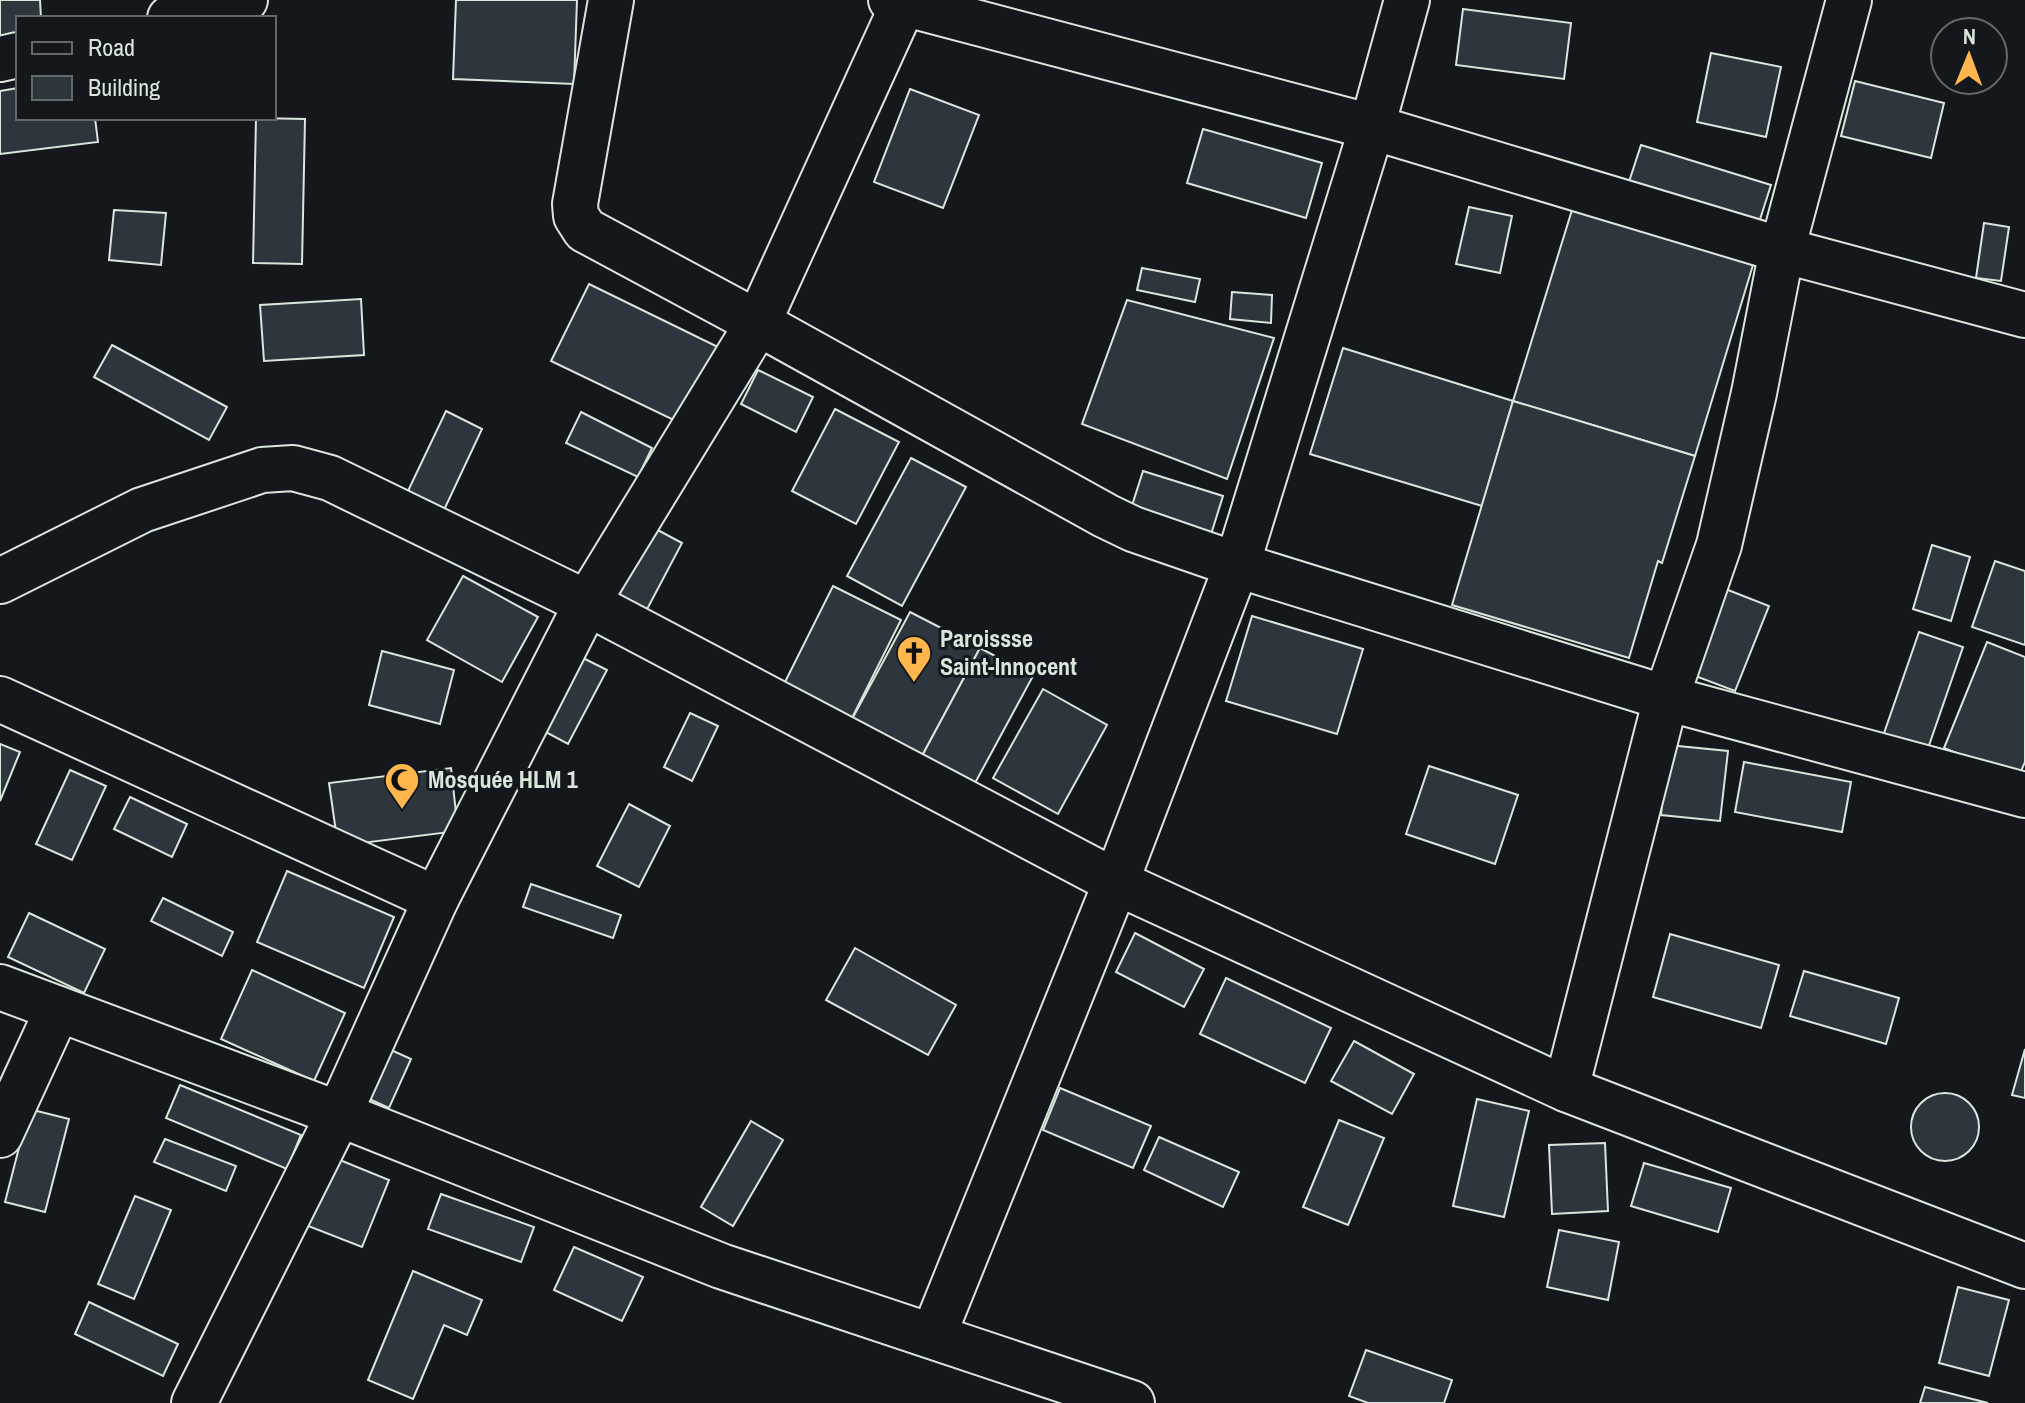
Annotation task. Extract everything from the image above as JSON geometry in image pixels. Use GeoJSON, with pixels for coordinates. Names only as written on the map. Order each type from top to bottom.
{"type":"FeatureCollection","features":[{"type":"Feature","properties":{"kind":"street"},"geometry":{"type":"LineString","coordinates":[[178,16],[245,0]]}},
{"type":"Feature","properties":{"kind":"street"},"geometry":{"type":"LineString","coordinates":[[611,0],[575,204],[576,216],[585,230],[1133,529],[1237,565],[1666,698],[2025,795]]}},
{"type":"Feature","properties":{"kind":"street"},"geometry":{"type":"LineString","coordinates":[[933,1336],[1116,882],[1237,565],[1372,127],[1407,0]]}},
{"type":"Feature","properties":{"kind":"street"},"geometry":{"type":"LineString","coordinates":[[1566,1089],[1666,698],[1719,545],[1754,393],[1782,250],[1849,0]]}},
{"type":"Feature","properties":{"kind":"street"},"geometry":{"type":"LineString","coordinates":[[194,1403],[339,1114],[436,899],[587,603],[758,323],[900,1],[1372,127],[1782,250],[2025,315]]}},
{"type":"Feature","properties":{"kind":"street"},"geometry":{"type":"LineString","coordinates":[[0,581],[142,510],[262,470],[293,468],[330,478],[587,603],[1116,882],[1566,1089],[2025,1266]]}},
{"type":"Feature","properties":{"kind":"street"},"geometry":{"type":"LineString","coordinates":[[0,699],[436,899]]}},
{"type":"Feature","properties":{"kind":"street"},"geometry":{"type":"LineString","coordinates":[[0,987],[339,1114],[721,1266],[1132,1403]]}},
{"type":"Feature","properties":{"kind":"street"},"geometry":{"type":"LineString","coordinates":[[0,1135],[58,1009]]}},
{"type":"Feature","properties":{"kind":"building"},"geometry":{"type":"Polygon","coordinates":[[[0,0],[40,0],[41,16],[16,16],[16,39],[0,40],[0,0]]]}},
{"type":"Feature","properties":{"kind":"building"},"geometry":{"type":"Polygon","coordinates":[[[456,0],[577,0],[574,84],[453,79],[456,0]]]}},
{"type":"Feature","properties":{"kind":"building"},"geometry":{"type":"Polygon","coordinates":[[[1463,9],[1571,23],[1564,79],[1456,65],[1463,9]]]}},
{"type":"Feature","properties":{"kind":"building"},"geometry":{"type":"Polygon","coordinates":[[[1711,53],[1781,67],[1766,137],[1697,122],[1711,53]]]}},
{"type":"Feature","properties":{"kind":"building"},"geometry":{"type":"Polygon","coordinates":[[[1855,81],[1944,103],[1931,158],[1841,136],[1855,81]]]}},
{"type":"Feature","properties":{"kind":"building"},"geometry":{"type":"Polygon","coordinates":[[[16,88],[16,120],[95,120],[98,142],[0,154],[0,91],[16,88]]]}},
{"type":"Feature","properties":{"kind":"building"},"geometry":{"type":"Polygon","coordinates":[[[910,89],[979,115],[943,208],[874,182],[910,89]]]}},
{"type":"Feature","properties":{"kind":"building"},"geometry":{"type":"Polygon","coordinates":[[[305,119],[302,264],[253,263],[256,120],[305,119]]]}},
{"type":"Feature","properties":{"kind":"building"},"geometry":{"type":"Polygon","coordinates":[[[1203,129],[1322,163],[1306,218],[1187,183],[1203,129]]]}},
{"type":"Feature","properties":{"kind":"building"},"geometry":{"type":"Polygon","coordinates":[[[1641,145],[1771,185],[1755,235],[1625,194],[1641,145]]]}},
{"type":"Feature","properties":{"kind":"building"},"geometry":{"type":"Polygon","coordinates":[[[1469,207],[1512,216],[1500,273],[1456,264],[1469,207]]]}},
{"type":"Feature","properties":{"kind":"building"},"geometry":{"type":"Polygon","coordinates":[[[114,210],[166,213],[161,265],[109,260],[114,210]]]}},
{"type":"Feature","properties":{"kind":"building"},"geometry":{"type":"Polygon","coordinates":[[[1572,210],[1753,265],[1695,456],[1513,401],[1572,210]]]}},
{"type":"Feature","properties":{"kind":"building"},"geometry":{"type":"Polygon","coordinates":[[[1984,223],[2009,227],[2001,281],[1976,278],[1984,223]]]}},
{"type":"Feature","properties":{"kind":"building"},"geometry":{"type":"Polygon","coordinates":[[[1142,268],[1200,279],[1195,302],[1137,290],[1142,268]]]}},
{"type":"Feature","properties":{"kind":"building"},"geometry":{"type":"Polygon","coordinates":[[[589,284],[722,349],[684,425],[551,361],[589,284]]]}},
{"type":"Feature","properties":{"kind":"building"},"geometry":{"type":"Polygon","coordinates":[[[1232,292],[1272,295],[1271,323],[1230,319],[1232,292]]]}},
{"type":"Feature","properties":{"kind":"building"},"geometry":{"type":"Polygon","coordinates":[[[361,299],[364,355],[264,361],[260,305],[361,299]]]}},
{"type":"Feature","properties":{"kind":"building"},"geometry":{"type":"Polygon","coordinates":[[[1127,300],[1274,338],[1227,479],[1082,424],[1127,300]]]}},
{"type":"Feature","properties":{"kind":"building"},"geometry":{"type":"Polygon","coordinates":[[[112,345],[227,407],[209,440],[94,377],[112,345]]]}},
{"type":"Feature","properties":{"kind":"building"},"geometry":{"type":"Polygon","coordinates":[[[1343,348],[1513,401],[1482,506],[1310,454],[1343,348]]]}},
{"type":"Feature","properties":{"kind":"building"},"geometry":{"type":"Polygon","coordinates":[[[758,370],[813,397],[796,432],[741,404],[758,370]]]}},
{"type":"Feature","properties":{"kind":"building"},"geometry":{"type":"Polygon","coordinates":[[[1513,401],[1695,456],[1662,563],[1658,561],[1629,658],[1452,605],[1513,401]]]}},
{"type":"Feature","properties":{"kind":"building"},"geometry":{"type":"Polygon","coordinates":[[[835,409],[899,442],[856,524],[792,491],[835,409]]]}},
{"type":"Feature","properties":{"kind":"building"},"geometry":{"type":"Polygon","coordinates":[[[446,411],[482,429],[444,510],[407,493],[446,411]]]}},
{"type":"Feature","properties":{"kind":"building"},"geometry":{"type":"Polygon","coordinates":[[[581,412],[652,448],[638,477],[566,443],[581,412]]]}},
{"type":"Feature","properties":{"kind":"building"},"geometry":{"type":"Polygon","coordinates":[[[911,458],[966,487],[902,606],[847,576],[911,458]]]}},
{"type":"Feature","properties":{"kind":"building"},"geometry":{"type":"Polygon","coordinates":[[[1143,471],[1223,496],[1208,544],[1128,518],[1143,471]]]}},
{"type":"Feature","properties":{"kind":"building"},"geometry":{"type":"Polygon","coordinates":[[[654,528],[682,543],[644,615],[616,601],[654,528]]]}},
{"type":"Feature","properties":{"kind":"building"},"geometry":{"type":"Polygon","coordinates":[[[1932,545],[1970,557],[1951,621],[1913,609],[1932,545]]]}},
{"type":"Feature","properties":{"kind":"building"},"geometry":{"type":"Polygon","coordinates":[[[1995,561],[2025,571],[2025,645],[1972,627],[1995,561]]]}},
{"type":"Feature","properties":{"kind":"building"},"geometry":{"type":"Polygon","coordinates":[[[463,576],[538,617],[502,682],[427,640],[463,576]]]}},
{"type":"Feature","properties":{"kind":"building"},"geometry":{"type":"Polygon","coordinates":[[[833,586],[901,620],[845,732],[777,698],[833,586]]]}},
{"type":"Feature","properties":{"kind":"building"},"geometry":{"type":"Polygon","coordinates":[[[1723,588],[1769,606],[1735,691],[1690,674],[1723,588]]]}},
{"type":"Feature","properties":{"kind":"building"},"geometry":{"type":"Polygon","coordinates":[[[910,612],[980,648],[915,769],[845,732],[910,612]]]}},
{"type":"Feature","properties":{"kind":"building"},"geometry":{"type":"Polygon","coordinates":[[[1252,616],[1363,649],[1337,734],[1226,701],[1252,616]]]}},
{"type":"Feature","properties":{"kind":"building"},"geometry":{"type":"Polygon","coordinates":[[[1919,632],[1963,647],[1926,754],[1882,739],[1919,632]]]}},
{"type":"Feature","properties":{"kind":"building"},"geometry":{"type":"Polygon","coordinates":[[[1987,642],[2025,657],[2025,762],[2018,778],[1944,748],[1987,642]]]}},
{"type":"Feature","properties":{"kind":"building"},"geometry":{"type":"Polygon","coordinates":[[[980,648],[1033,676],[968,796],[915,769],[980,648]]]}},
{"type":"Feature","properties":{"kind":"building"},"geometry":{"type":"Polygon","coordinates":[[[382,651],[454,670],[440,724],[369,705],[382,651]]]}},
{"type":"Feature","properties":{"kind":"building"},"geometry":{"type":"Polygon","coordinates":[[[581,657],[607,670],[568,744],[542,730],[581,657]]]}},
{"type":"Feature","properties":{"kind":"building"},"geometry":{"type":"Polygon","coordinates":[[[1043,689],[1107,725],[1058,814],[993,778],[1043,689]]]}},
{"type":"Feature","properties":{"kind":"building"},"geometry":{"type":"Polygon","coordinates":[[[690,713],[718,726],[692,781],[664,767],[690,713]]]}},
{"type":"Feature","properties":{"kind":"building"},"geometry":{"type":"Polygon","coordinates":[[[0,744],[20,752],[0,801],[0,744]]]}},
{"type":"Feature","properties":{"kind":"building"},"geometry":{"type":"Polygon","coordinates":[[[1668,745],[1728,751],[1720,821],[1661,815],[1668,745]]]}},
{"type":"Feature","properties":{"kind":"building"},"geometry":{"type":"Polygon","coordinates":[[[1744,762],[1851,782],[1842,832],[1735,812],[1744,762]]]}},
{"type":"Feature","properties":{"kind":"building"},"geometry":{"type":"Polygon","coordinates":[[[1429,766],[1518,795],[1495,864],[1406,834],[1429,766]]]}},
{"type":"Feature","properties":{"kind":"building"},"geometry":{"type":"Polygon","coordinates":[[[451,768],[458,831],[338,846],[329,783],[451,768]]]}},
{"type":"Feature","properties":{"kind":"building"},"geometry":{"type":"Polygon","coordinates":[[[70,770],[106,786],[72,860],[36,844],[70,770]]]}},
{"type":"Feature","properties":{"kind":"building"},"geometry":{"type":"Polygon","coordinates":[[[130,797],[187,824],[172,857],[114,829],[130,797]]]}},
{"type":"Feature","properties":{"kind":"building"},"geometry":{"type":"Polygon","coordinates":[[[629,804],[670,826],[639,887],[597,866],[629,804]]]}},
{"type":"Feature","properties":{"kind":"building"},"geometry":{"type":"Polygon","coordinates":[[[287,871],[394,917],[364,988],[257,942],[287,871]]]}},
{"type":"Feature","properties":{"kind":"building"},"geometry":{"type":"Polygon","coordinates":[[[531,884],[621,915],[613,938],[523,907],[531,884]]]}},
{"type":"Feature","properties":{"kind":"building"},"geometry":{"type":"Polygon","coordinates":[[[163,898],[233,932],[222,956],[151,921],[163,898]]]}},
{"type":"Feature","properties":{"kind":"building"},"geometry":{"type":"Polygon","coordinates":[[[29,913],[105,949],[84,993],[8,957],[29,913]]]}},
{"type":"Feature","properties":{"kind":"building"},"geometry":{"type":"Polygon","coordinates":[[[1135,933],[1204,969],[1184,1007],[1116,972],[1135,933]]]}},
{"type":"Feature","properties":{"kind":"building"},"geometry":{"type":"Polygon","coordinates":[[[1670,934],[1779,965],[1761,1028],[1653,997],[1670,934]]]}},
{"type":"Feature","properties":{"kind":"building"},"geometry":{"type":"Polygon","coordinates":[[[855,948],[956,1005],[928,1055],[826,1000],[855,948]]]}},
{"type":"Feature","properties":{"kind":"building"},"geometry":{"type":"Polygon","coordinates":[[[252,970],[345,1013],[314,1081],[221,1039],[252,970]]]}},
{"type":"Feature","properties":{"kind":"building"},"geometry":{"type":"Polygon","coordinates":[[[1804,971],[1899,998],[1886,1044],[1790,1016],[1804,971]]]}},
{"type":"Feature","properties":{"kind":"building"},"geometry":{"type":"Polygon","coordinates":[[[1226,978],[1331,1028],[1305,1083],[1200,1034],[1226,978]]]}},
{"type":"Feature","properties":{"kind":"building"},"geometry":{"type":"Polygon","coordinates":[[[1354,1041],[1414,1074],[1392,1114],[1331,1081],[1354,1041]]]}},
{"type":"Feature","properties":{"kind":"building"},"geometry":{"type":"Polygon","coordinates":[[[380,1045],[411,1059],[389,1108],[358,1094],[380,1045]]]}},
{"type":"Feature","properties":{"kind":"building"},"geometry":{"type":"Polygon","coordinates":[[[2025,1049],[2025,1098],[2012,1095],[2025,1049]]]}},
{"type":"Feature","properties":{"kind":"building"},"geometry":{"type":"Polygon","coordinates":[[[180,1085],[301,1135],[287,1169],[166,1118],[180,1085]]]}},
{"type":"Feature","properties":{"kind":"building"},"geometry":{"type":"Polygon","coordinates":[[[1060,1088],[1151,1126],[1133,1168],[1043,1130],[1060,1088]]]}},
{"type":"Feature","properties":{"kind":"building"},"geometry":{"type":"Polygon","coordinates":[[[1938,1093],[1952,1093],[1964,1098],[1974,1108],[1979,1127],[1974,1146],[1964,1156],[1952,1161],[1938,1161],[1926,1156],[1916,1146],[1911,1134],[1911,1120],[1916,1108],[1926,1098],[1938,1093]]]}},
{"type":"Feature","properties":{"kind":"building"},"geometry":{"type":"Polygon","coordinates":[[[1477,1099],[1529,1111],[1504,1217],[1453,1206],[1477,1099]]]}},
{"type":"Feature","properties":{"kind":"building"},"geometry":{"type":"Polygon","coordinates":[[[29,1109],[69,1119],[45,1212],[5,1202],[29,1109]]]}},
{"type":"Feature","properties":{"kind":"building"},"geometry":{"type":"Polygon","coordinates":[[[1339,1120],[1384,1138],[1348,1225],[1303,1207],[1339,1120]]]}},
{"type":"Feature","properties":{"kind":"building"},"geometry":{"type":"Polygon","coordinates":[[[751,1121],[783,1140],[733,1226],[701,1207],[751,1121]]]}},
{"type":"Feature","properties":{"kind":"building"},"geometry":{"type":"Polygon","coordinates":[[[1159,1137],[1239,1172],[1223,1207],[1144,1170],[1159,1137]]]}},
{"type":"Feature","properties":{"kind":"building"},"geometry":{"type":"Polygon","coordinates":[[[165,1139],[236,1166],[226,1191],[154,1162],[165,1139]]]}},
{"type":"Feature","properties":{"kind":"building"},"geometry":{"type":"Polygon","coordinates":[[[1605,1143],[1608,1211],[1552,1214],[1549,1145],[1605,1143]]]}},
{"type":"Feature","properties":{"kind":"building"},"geometry":{"type":"Polygon","coordinates":[[[330,1156],[389,1180],[362,1247],[303,1224],[330,1156]]]}},
{"type":"Feature","properties":{"kind":"building"},"geometry":{"type":"Polygon","coordinates":[[[1644,1163],[1731,1188],[1718,1232],[1631,1206],[1644,1163]]]}},
{"type":"Feature","properties":{"kind":"building"},"geometry":{"type":"Polygon","coordinates":[[[441,1194],[534,1227],[521,1262],[428,1229],[441,1194]]]}},
{"type":"Feature","properties":{"kind":"building"},"geometry":{"type":"Polygon","coordinates":[[[135,1196],[171,1210],[134,1299],[98,1284],[135,1196]]]}},
{"type":"Feature","properties":{"kind":"building"},"geometry":{"type":"Polygon","coordinates":[[[1559,1230],[1619,1242],[1608,1300],[1547,1287],[1559,1230]]]}},
{"type":"Feature","properties":{"kind":"building"},"geometry":{"type":"Polygon","coordinates":[[[574,1247],[643,1277],[622,1321],[554,1290],[574,1247]]]}},
{"type":"Feature","properties":{"kind":"building"},"geometry":{"type":"Polygon","coordinates":[[[413,1271],[482,1300],[467,1335],[444,1325],[413,1399],[368,1380],[413,1271]]]}},
{"type":"Feature","properties":{"kind":"building"},"geometry":{"type":"Polygon","coordinates":[[[1958,1287],[2009,1300],[1989,1376],[1939,1363],[1958,1287]]]}},
{"type":"Feature","properties":{"kind":"building"},"geometry":{"type":"Polygon","coordinates":[[[89,1302],[178,1344],[163,1376],[75,1334],[89,1302]]]}},
{"type":"Feature","properties":{"kind":"building"},"geometry":{"type":"Polygon","coordinates":[[[1366,1350],[1452,1380],[1444,1403],[1368,1403],[1349,1396],[1366,1350]]]}},
{"type":"Feature","properties":{"kind":"building"},"geometry":{"type":"Polygon","coordinates":[[[1925,1387],[1988,1403],[1920,1403],[1925,1387]]]}},
{"type":"Feature","properties":{"kind":"place","name":"Paroissse Saint-Innocent"},"geometry":{"type":"Point","coordinates":[914,684]}},
{"type":"Feature","properties":{"kind":"place","name":"Mosquée HLM 1"},"geometry":{"type":"Point","coordinates":[402,811]}}]}
